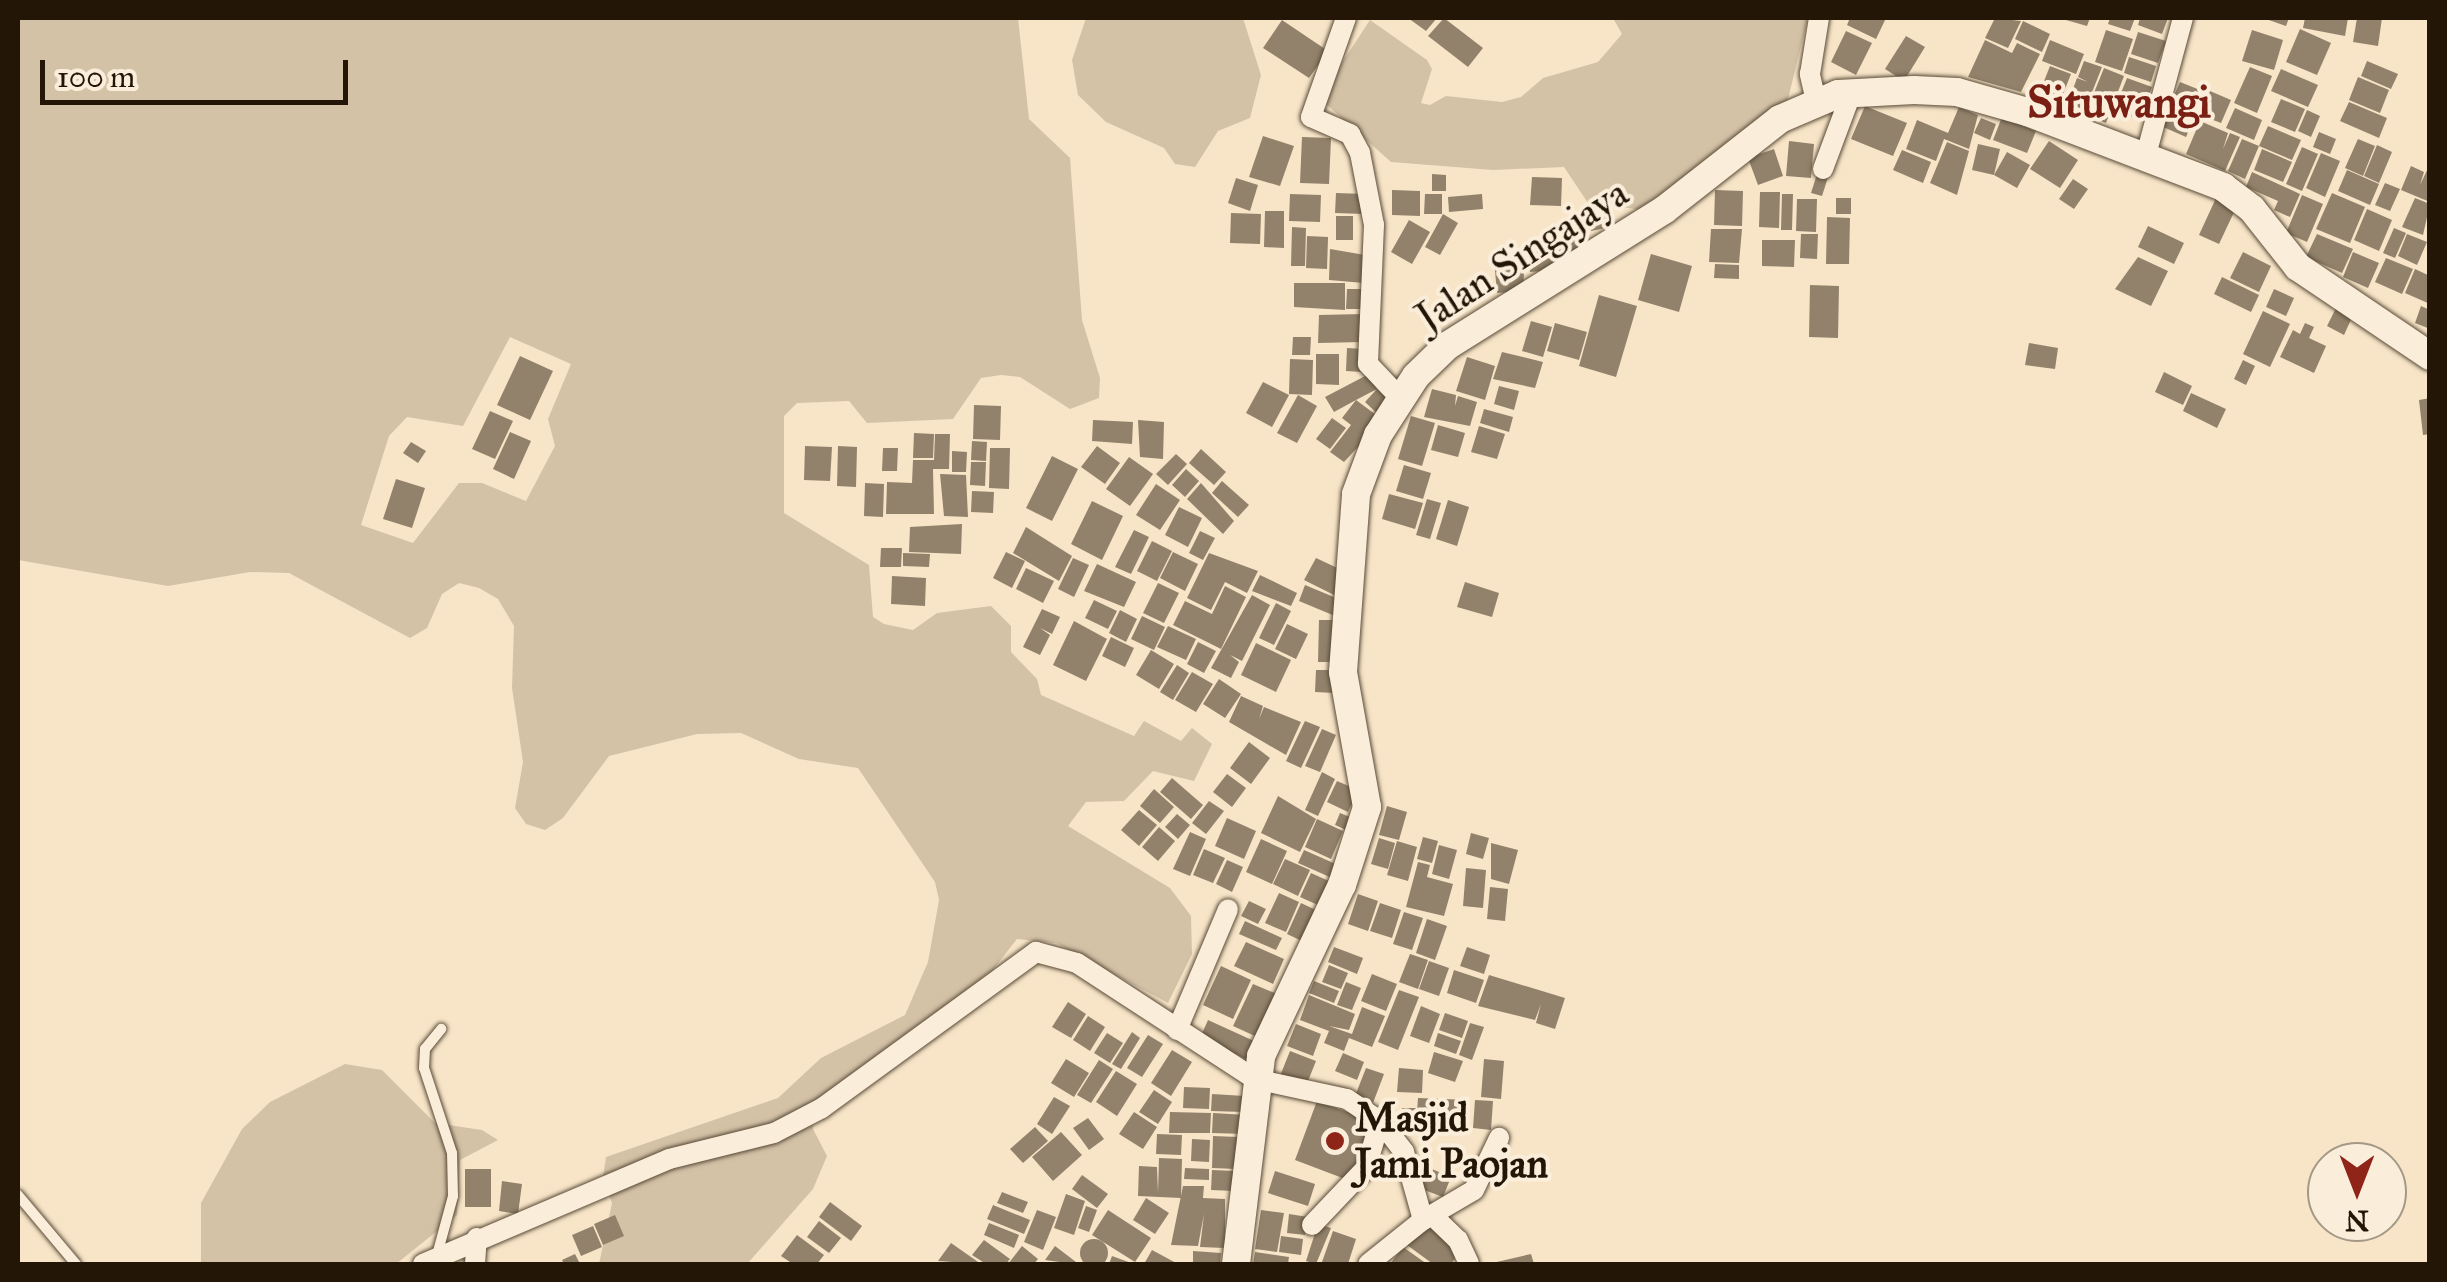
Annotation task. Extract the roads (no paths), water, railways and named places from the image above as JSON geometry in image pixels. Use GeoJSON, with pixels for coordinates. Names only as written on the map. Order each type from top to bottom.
{"type":"FeatureCollection","features":[{"type":"Feature","properties":{"kind":"street"},"geometry":{"type":"LineString","coordinates":[[1346,18],[1311,117],[1350,134],[1360,153],[1374,225],[1368,364],[1402,400]]}},
{"type":"Feature","properties":{"kind":"street"},"geometry":{"type":"LineString","coordinates":[[1816,101],[1810,74],[1820,18]]}},
{"type":"Feature","properties":{"kind":"street"},"geometry":{"type":"LineString","coordinates":[[2146,156],[2182,18]]}},
{"type":"Feature","properties":{"kind":"street","name":"Jalan Singajaya"},"geometry":{"type":"LineString","coordinates":[[1236,1264],[1255,1079],[1272,1025],[1349,867],[1367,808],[1343,672],[1344,614],[1356,494],[1367,455],[1402,400],[1447,346],[1570,273],[1780,119],[1816,101],[1851,94],[1957,92],[2146,156],[2242,199],[2298,267],[2430,356]]}},
{"type":"Feature","properties":{"kind":"street"},"geometry":{"type":"LineString","coordinates":[[1823,169],[1851,94]]}},
{"type":"Feature","properties":{"kind":"street"},"geometry":{"type":"LineString","coordinates":[[1177,1030],[1228,908]]}},
{"type":"Feature","properties":{"kind":"street"},"geometry":{"type":"LineString","coordinates":[[430,1260],[669,1159],[774,1133],[822,1108],[1028,954],[1077,964],[1255,1079],[1346,1098],[1380,1121],[1404,1152],[1429,1219],[1458,1240],[1469,1264]]}},
{"type":"Feature","properties":{"kind":"street"},"geometry":{"type":"LineString","coordinates":[[1312,1224],[1366,1168],[1380,1121]]}},
{"type":"Feature","properties":{"kind":"street"},"geometry":{"type":"LineString","coordinates":[[1368,1264],[1474,1190],[1499,1138]]}},
{"type":"Feature","properties":{"kind":"street"},"geometry":{"type":"LineString","coordinates":[[476,1238],[476,1264]]}},
{"type":"Feature","properties":{"kind":"lane"},"geometry":{"type":"LineString","coordinates":[[430,1260],[453,1196],[452,1154],[424,1068],[425,1049],[441,1029]]}},
{"type":"Feature","properties":{"kind":"lane"},"geometry":{"type":"LineString","coordinates":[[18,1195],[76,1264]]}},
{"type":"Feature","properties":{"kind":"place","name":"Masjid Jami Paojan"},"geometry":{"type":"Point","coordinates":[1335,1141]}},
{"type":"Feature","properties":{"kind":"district","name":"Situwangi"},"geometry":{"type":"Point","coordinates":[2119,102]}}]}
